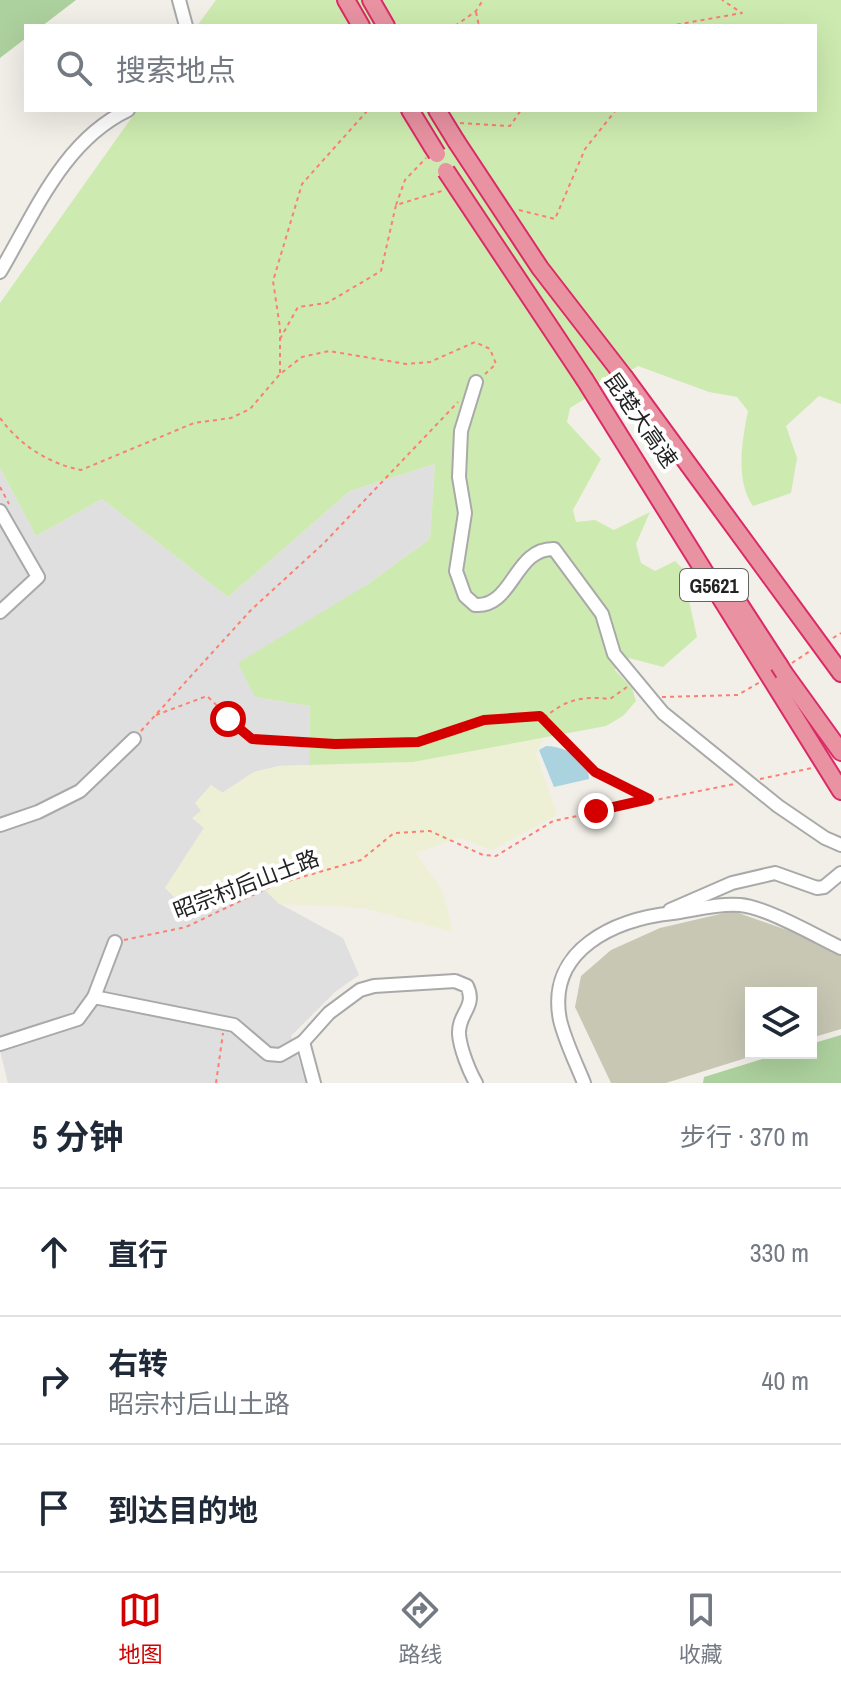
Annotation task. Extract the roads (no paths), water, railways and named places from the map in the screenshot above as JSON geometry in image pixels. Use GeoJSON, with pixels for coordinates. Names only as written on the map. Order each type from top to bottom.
{"type":"FeatureCollection","features":[{"type":"Feature","properties":{"kind":"highway"},"geometry":{"type":"LineString","coordinates":[[346,0],[360,24]]}},
{"type":"Feature","properties":{"kind":"highway"},"geometry":{"type":"LineString","coordinates":[[371,0],[385,24]]}},
{"type":"Feature","properties":{"kind":"highway","name":"昆楚大高速"},"geometry":{"type":"LineString","coordinates":[[411,112],[431,153],[585,380],[642,457],[841,752]]}},
{"type":"Feature","properties":{"kind":"highway","name":"昆楚大高速"},"geometry":{"type":"LineString","coordinates":[[439,112],[456,134],[540,268],[625,378],[841,673]]}},
{"type":"Feature","properties":{"kind":"highway","name":"G5621"},"geometry":{"type":"LineString","coordinates":[[585,380],[841,791]]}},
{"type":"Feature","properties":{"kind":"street"},"geometry":{"type":"LineString","coordinates":[[179,0],[185,24]]}},
{"type":"Feature","properties":{"kind":"street"},"geometry":{"type":"LineString","coordinates":[[0,272],[43,194],[88,135],[125,112]]}},
{"type":"Feature","properties":{"kind":"street"},"geometry":{"type":"LineString","coordinates":[[476,382],[461,431],[459,477],[465,513],[456,571],[465,596],[475,605],[488,603],[501,595],[529,556],[541,549],[554,549],[602,614],[614,654],[649,697],[700,745],[778,806],[841,845]]}},
{"type":"Feature","properties":{"kind":"street"},"geometry":{"type":"LineString","coordinates":[[0,511],[38,577],[0,612]]}},
{"type":"Feature","properties":{"kind":"street"},"geometry":{"type":"LineString","coordinates":[[0,825],[38,812],[80,791],[134,739]]}},
{"type":"Feature","properties":{"kind":"street"},"geometry":{"type":"LineString","coordinates":[[664,914],[732,883],[775,873],[817,888],[824,887],[841,873]]}},
{"type":"Feature","properties":{"kind":"street"},"geometry":{"type":"LineString","coordinates":[[584,1083],[560,1018],[565,971],[576,955],[619,923],[741,905],[841,948]]}},
{"type":"Feature","properties":{"kind":"street"},"geometry":{"type":"LineString","coordinates":[[0,1044],[78,1019],[94,997],[115,942]]}},
{"type":"Feature","properties":{"kind":"street"},"geometry":{"type":"LineString","coordinates":[[94,997],[234,1025],[268,1054],[280,1055],[303,1042],[329,1013],[360,990],[374,986],[455,981],[467,986],[472,996],[471,1005],[462,1016],[459,1035],[476,1083]]}},
{"type":"Feature","properties":{"kind":"street"},"geometry":{"type":"LineString","coordinates":[[303,1042],[314,1083]]}},
{"type":"Feature","properties":{"kind":"water"},"geometry":{"type":"Polygon","coordinates":[[[546,746],[560,748],[580,759],[589,779],[554,787],[539,750],[546,746]]]}}]}
